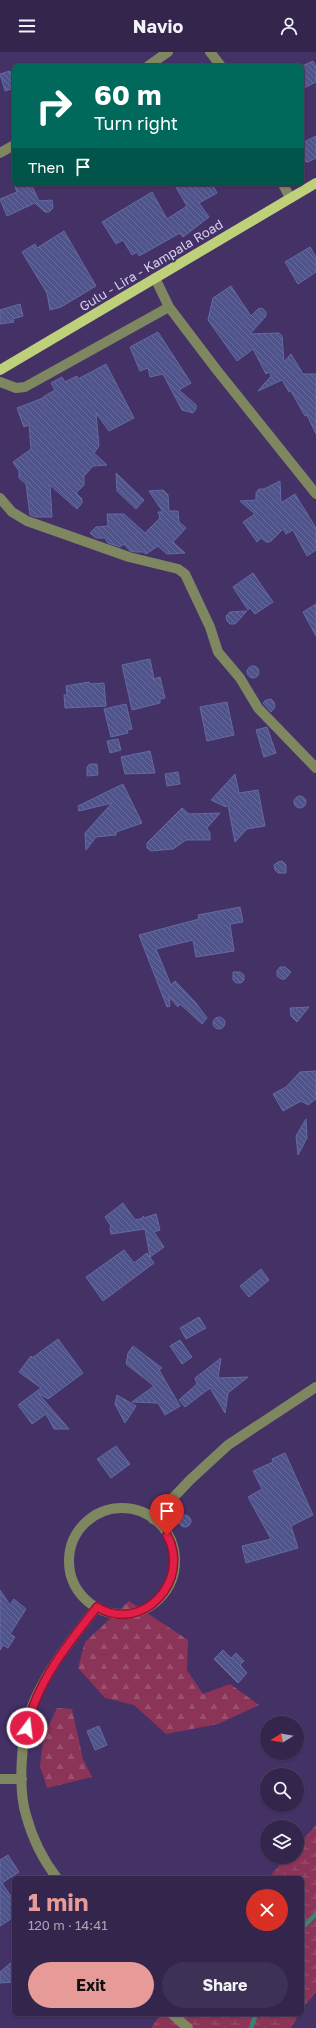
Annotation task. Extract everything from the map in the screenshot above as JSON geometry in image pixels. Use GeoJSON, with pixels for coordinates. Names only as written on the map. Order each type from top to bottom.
{"type":"FeatureCollection","features":[{"type":"Feature","properties":{"kind":"main road","name":"Gulu - Lira - Kampala Road"},"geometry":{"type":"LineString","coordinates":[[0,370],[316,183]]}},
{"type":"Feature","properties":{"kind":"street"},"geometry":{"type":"LineString","coordinates":[[151,64],[168,52]]}},
{"type":"Feature","properties":{"kind":"street"},"geometry":{"type":"LineString","coordinates":[[210,52],[219,64]]}},
{"type":"Feature","properties":{"kind":"street"},"geometry":{"type":"LineString","coordinates":[[0,153],[12,146]]}},
{"type":"Feature","properties":{"kind":"street"},"geometry":{"type":"LineString","coordinates":[[284,186],[290,198]]}},
{"type":"Feature","properties":{"kind":"street"},"geometry":{"type":"LineString","coordinates":[[155,278],[169,307],[220,375],[316,494]]}},
{"type":"Feature","properties":{"kind":"street"},"geometry":{"type":"LineString","coordinates":[[0,382],[16,388],[25,387],[169,307]]}},
{"type":"Feature","properties":{"kind":"street"},"geometry":{"type":"LineString","coordinates":[[0,498],[12,512],[27,521],[129,557],[178,570],[185,574],[210,627],[218,652],[240,678],[258,708],[316,768]]}},
{"type":"Feature","properties":{"kind":"street"},"geometry":{"type":"LineString","coordinates":[[153,1519],[190,1480],[228,1445],[316,1387]]}},
{"type":"Feature","properties":{"kind":"street"},"geometry":{"type":"LineString","coordinates":[[108,1508],[136,1509],[160,1523],[174,1547],[174,1576],[159,1600],[135,1613],[107,1613],[97,1607],[83,1599],[69,1574],[70,1546],[84,1522],[108,1508]]}},
{"type":"Feature","properties":{"kind":"street"},"geometry":{"type":"LineString","coordinates":[[55,1876],[46,1863],[25,1814],[21,1757],[30,1713],[48,1676],[97,1607]]}},
{"type":"Feature","properties":{"kind":"street"},"geometry":{"type":"LineString","coordinates":[[0,1780],[22,1779]]}},
{"type":"Feature","properties":{"kind":"street"},"geometry":{"type":"LineString","coordinates":[[174,2016],[188,2028]]}},
{"type":"Feature","properties":{"kind":"green space"},"geometry":{"type":"Polygon","coordinates":[[[129,1601],[188,1640],[187,1670],[203,1694],[230,1684],[259,1705],[218,1724],[166,1734],[134,1705],[105,1698],[78,1668],[85,1642],[129,1601]]]}},
{"type":"Feature","properties":{"kind":"green space"},"geometry":{"type":"Polygon","coordinates":[[[57,1708],[72,1709],[83,1759],[92,1777],[47,1788],[40,1766],[44,1735],[57,1708]]]}},
{"type":"Feature","properties":{"kind":"green space"},"geometry":{"type":"Polygon","coordinates":[[[316,1825],[316,1992],[304,2007],[304,1876],[270,1876],[281,1864],[304,1864],[304,1838],[316,1825]]]}},
{"type":"Feature","properties":{"kind":"green space"},"geometry":{"type":"Polygon","coordinates":[[[160,2016],[298,2016],[291,2028],[151,2028],[160,2016]]]}},
{"type":"Feature","properties":{"kind":"building"},"geometry":{"type":"Polygon","coordinates":[[[313,61],[316,67],[316,82],[304,88],[304,65],[313,61]]]}},
{"type":"Feature","properties":{"kind":"building"},"geometry":{"type":"Polygon","coordinates":[[[10,71],[12,89],[5,91],[0,74],[10,71]]]}},
{"type":"Feature","properties":{"kind":"building"},"geometry":{"type":"Polygon","coordinates":[[[316,136],[316,158],[308,162],[304,161],[304,142],[316,136]]]}},
{"type":"Feature","properties":{"kind":"building"},"geometry":{"type":"Polygon","coordinates":[[[15,186],[32,186],[39,201],[52,200],[53,208],[49,212],[45,212],[35,203],[7,216],[0,199],[17,192],[15,186]]]}},
{"type":"Feature","properties":{"kind":"building"},"geometry":{"type":"Polygon","coordinates":[[[175,186],[213,186],[217,193],[199,203],[209,217],[183,237],[180,233],[139,256],[137,252],[132,255],[123,240],[116,244],[102,222],[152,192],[167,219],[187,206],[175,186]]]}},
{"type":"Feature","properties":{"kind":"building"},"geometry":{"type":"Polygon","coordinates":[[[64,231],[96,286],[61,307],[50,310],[47,293],[22,252],[35,244],[37,248],[64,231]]]}},
{"type":"Feature","properties":{"kind":"building"},"geometry":{"type":"Polygon","coordinates":[[[310,247],[316,257],[316,272],[298,284],[285,262],[310,247]]]}},
{"type":"Feature","properties":{"kind":"building"},"geometry":{"type":"Polygon","coordinates":[[[231,286],[251,316],[258,309],[262,308],[266,312],[266,316],[250,334],[279,333],[282,336],[284,362],[291,354],[303,374],[316,374],[316,434],[307,415],[305,416],[291,391],[289,392],[282,380],[258,391],[271,376],[269,372],[266,374],[253,349],[237,361],[208,320],[213,298],[231,286]]]}},
{"type":"Feature","properties":{"kind":"building"},"geometry":{"type":"Polygon","coordinates":[[[20,304],[23,316],[13,319],[14,322],[0,324],[0,310],[20,304]]]}},
{"type":"Feature","properties":{"kind":"building"},"geometry":{"type":"Polygon","coordinates":[[[158,332],[191,383],[179,390],[196,405],[196,409],[193,413],[182,410],[163,374],[150,377],[148,368],[140,371],[130,347],[158,332]]]}},
{"type":"Feature","properties":{"kind":"building"},"geometry":{"type":"Polygon","coordinates":[[[106,364],[134,418],[109,431],[96,413],[99,446],[94,453],[107,465],[93,466],[84,476],[84,485],[76,493],[82,499],[82,503],[77,509],[50,485],[52,517],[36,517],[30,515],[26,484],[19,478],[19,471],[13,462],[31,449],[29,425],[24,427],[17,408],[43,398],[55,390],[51,383],[62,377],[65,382],[77,376],[78,379],[106,364]]]}},
{"type":"Feature","properties":{"kind":"building"},"geometry":{"type":"Polygon","coordinates":[[[116,473],[144,500],[136,509],[117,491],[116,473]]]}},
{"type":"Feature","properties":{"kind":"building"},"geometry":{"type":"Polygon","coordinates":[[[280,481],[281,503],[295,494],[316,528],[316,550],[307,556],[293,530],[286,534],[283,529],[270,542],[266,542],[261,538],[257,542],[243,522],[255,514],[240,501],[256,500],[256,493],[259,489],[264,489],[280,481]]]}},
{"type":"Feature","properties":{"kind":"building"},"geometry":{"type":"Polygon","coordinates":[[[163,490],[168,495],[169,511],[178,511],[179,522],[186,528],[173,542],[185,553],[167,554],[158,546],[146,554],[143,552],[130,551],[124,544],[120,547],[108,543],[105,538],[96,538],[90,533],[96,527],[108,526],[107,514],[124,514],[145,533],[160,518],[158,512],[163,512],[149,491],[163,490]]]}},
{"type":"Feature","properties":{"kind":"building"},"geometry":{"type":"Polygon","coordinates":[[[253,573],[273,602],[255,614],[250,608],[248,610],[233,587],[253,573]]]}},
{"type":"Feature","properties":{"kind":"building"},"geometry":{"type":"Polygon","coordinates":[[[316,604],[316,636],[303,612],[316,604]]]}},
{"type":"Feature","properties":{"kind":"building"},"geometry":{"type":"Polygon","coordinates":[[[247,611],[235,624],[230,624],[227,621],[226,616],[230,612],[247,611]]]}},
{"type":"Feature","properties":{"kind":"building"},"geometry":{"type":"Polygon","coordinates":[[[150,659],[154,679],[160,677],[165,698],[160,699],[160,703],[132,710],[122,665],[150,659]]]}},
{"type":"Feature","properties":{"kind":"building"},"geometry":{"type":"Polygon","coordinates":[[[253,666],[257,668],[259,672],[257,676],[253,678],[249,676],[247,672],[249,668],[253,666]]]}},
{"type":"Feature","properties":{"kind":"building"},"geometry":{"type":"Polygon","coordinates":[[[89,682],[90,684],[104,683],[106,706],[65,708],[64,695],[67,695],[66,686],[89,682]]]}},
{"type":"Feature","properties":{"kind":"building"},"geometry":{"type":"Polygon","coordinates":[[[271,699],[274,702],[275,707],[271,712],[263,703],[266,700],[271,699]]]}},
{"type":"Feature","properties":{"kind":"building"},"geometry":{"type":"Polygon","coordinates":[[[227,702],[234,735],[207,741],[200,707],[227,702]]]}},
{"type":"Feature","properties":{"kind":"building"},"geometry":{"type":"Polygon","coordinates":[[[126,704],[132,729],[127,730],[128,733],[111,737],[104,709],[126,704]]]}},
{"type":"Feature","properties":{"kind":"building"},"geometry":{"type":"Polygon","coordinates":[[[267,727],[276,753],[264,757],[256,730],[267,727]]]}},
{"type":"Feature","properties":{"kind":"building"},"geometry":{"type":"Polygon","coordinates":[[[118,739],[121,750],[110,753],[107,741],[118,739]]]}},
{"type":"Feature","properties":{"kind":"building"},"geometry":{"type":"Polygon","coordinates":[[[150,751],[155,773],[125,774],[121,757],[150,751]]]}},
{"type":"Feature","properties":{"kind":"building"},"geometry":{"type":"Polygon","coordinates":[[[90,764],[97,764],[98,775],[87,776],[87,767],[90,764]]]}},
{"type":"Feature","properties":{"kind":"building"},"geometry":{"type":"Polygon","coordinates":[[[178,772],[180,784],[167,786],[165,774],[178,772]]]}},
{"type":"Feature","properties":{"kind":"building"},"geometry":{"type":"Polygon","coordinates":[[[235,774],[239,793],[258,790],[265,826],[247,829],[235,842],[228,805],[226,807],[211,800],[235,774]]]}},
{"type":"Feature","properties":{"kind":"building"},"geometry":{"type":"Polygon","coordinates":[[[123,784],[142,823],[116,832],[116,835],[96,837],[86,850],[85,833],[112,803],[79,811],[78,806],[123,784]]]}},
{"type":"Feature","properties":{"kind":"building"},"geometry":{"type":"Polygon","coordinates":[[[300,796],[304,798],[306,802],[304,806],[300,808],[296,806],[294,802],[296,798],[300,796]]]}},
{"type":"Feature","properties":{"kind":"building"},"geometry":{"type":"Polygon","coordinates":[[[182,808],[189,814],[220,813],[207,828],[210,833],[210,840],[186,840],[173,849],[151,851],[147,848],[147,843],[182,808]]]}},
{"type":"Feature","properties":{"kind":"building"},"geometry":{"type":"Polygon","coordinates":[[[282,861],[286,865],[286,873],[278,873],[275,870],[274,865],[282,861]]]}},
{"type":"Feature","properties":{"kind":"building"},"geometry":{"type":"Polygon","coordinates":[[[240,907],[243,922],[230,924],[234,951],[196,957],[193,940],[156,949],[171,985],[175,981],[196,1003],[207,1018],[202,1024],[180,1004],[178,1007],[169,997],[170,1006],[167,1007],[139,935],[199,919],[198,915],[240,907]]]}},
{"type":"Feature","properties":{"kind":"building"},"geometry":{"type":"Polygon","coordinates":[[[280,967],[285,967],[291,972],[285,979],[281,979],[277,976],[277,971],[280,967]]]}},
{"type":"Feature","properties":{"kind":"building"},"geometry":{"type":"Polygon","coordinates":[[[233,972],[240,972],[244,975],[244,980],[241,983],[236,983],[233,980],[233,972]]]}},
{"type":"Feature","properties":{"kind":"building"},"geometry":{"type":"Polygon","coordinates":[[[309,1007],[297,1022],[291,1016],[290,1008],[309,1007]]]}},
{"type":"Feature","properties":{"kind":"building"},"geometry":{"type":"Polygon","coordinates":[[[219,1017],[223,1019],[225,1023],[223,1027],[219,1029],[215,1027],[213,1023],[215,1019],[219,1017]]]}},
{"type":"Feature","properties":{"kind":"building"},"geometry":{"type":"Polygon","coordinates":[[[316,1071],[316,1099],[308,1105],[301,1101],[283,1111],[273,1094],[286,1087],[300,1072],[316,1071]]]}},
{"type":"Feature","properties":{"kind":"building"},"geometry":{"type":"Polygon","coordinates":[[[306,1119],[307,1138],[298,1155],[296,1136],[306,1119]]]}},
{"type":"Feature","properties":{"kind":"building"},"geometry":{"type":"Polygon","coordinates":[[[123,1203],[135,1220],[143,1218],[143,1216],[144,1218],[156,1214],[160,1230],[154,1232],[164,1247],[150,1257],[145,1229],[111,1234],[111,1226],[105,1217],[123,1203]]]}},
{"type":"Feature","properties":{"kind":"building"},"geometry":{"type":"Polygon","coordinates":[[[124,1250],[134,1263],[147,1253],[154,1263],[103,1301],[86,1277],[124,1250]]]}},
{"type":"Feature","properties":{"kind":"building"},"geometry":{"type":"Polygon","coordinates":[[[261,1269],[269,1280],[249,1297],[240,1286],[261,1269]]]}},
{"type":"Feature","properties":{"kind":"building"},"geometry":{"type":"Polygon","coordinates":[[[199,1317],[206,1328],[186,1339],[180,1328],[199,1317]]]}},
{"type":"Feature","properties":{"kind":"building"},"geometry":{"type":"Polygon","coordinates":[[[58,1339],[83,1373],[48,1399],[38,1393],[69,1429],[54,1429],[46,1414],[32,1424],[18,1405],[41,1388],[19,1372],[31,1356],[32,1358],[58,1339]]]}},
{"type":"Feature","properties":{"kind":"building"},"geometry":{"type":"Polygon","coordinates":[[[180,1340],[192,1357],[182,1364],[170,1346],[180,1340]]]}},
{"type":"Feature","properties":{"kind":"building"},"geometry":{"type":"Polygon","coordinates":[[[133,1346],[162,1368],[159,1370],[180,1406],[165,1415],[158,1403],[132,1402],[154,1386],[126,1364],[128,1353],[133,1346]]]}},
{"type":"Feature","properties":{"kind":"building"},"geometry":{"type":"Polygon","coordinates":[[[221,1358],[218,1378],[248,1377],[228,1393],[225,1413],[210,1388],[185,1407],[179,1400],[197,1384],[195,1378],[221,1358]]]}},
{"type":"Feature","properties":{"kind":"building"},"geometry":{"type":"Polygon","coordinates":[[[117,1395],[136,1406],[125,1423],[115,1404],[117,1395]]]}},
{"type":"Feature","properties":{"kind":"building"},"geometry":{"type":"Polygon","coordinates":[[[116,1446],[130,1464],[111,1478],[97,1459],[116,1446]]]}},
{"type":"Feature","properties":{"kind":"building"},"geometry":{"type":"Polygon","coordinates":[[[285,1453],[313,1515],[291,1526],[298,1548],[246,1563],[242,1546],[271,1539],[248,1497],[262,1489],[253,1471],[273,1462],[272,1459],[285,1453]]]}},
{"type":"Feature","properties":{"kind":"building"},"geometry":{"type":"Polygon","coordinates":[[[185,1515],[189,1517],[191,1521],[189,1525],[185,1527],[181,1525],[179,1521],[181,1517],[185,1515]]]}},
{"type":"Feature","properties":{"kind":"building"},"geometry":{"type":"Polygon","coordinates":[[[0,1590],[10,1605],[14,1599],[26,1609],[10,1634],[15,1637],[8,1648],[3,1645],[0,1650],[0,1590]]]}},
{"type":"Feature","properties":{"kind":"building"},"geometry":{"type":"Polygon","coordinates":[[[223,1650],[231,1658],[236,1653],[244,1661],[240,1665],[247,1673],[238,1683],[214,1659],[223,1650]]]}},
{"type":"Feature","properties":{"kind":"building"},"geometry":{"type":"Polygon","coordinates":[[[99,1726],[107,1745],[95,1750],[87,1731],[99,1726]]]}},
{"type":"Feature","properties":{"kind":"building"},"geometry":{"type":"Polygon","coordinates":[[[8,1855],[19,1872],[2,1883],[12,1898],[12,1918],[0,1926],[0,1860],[8,1855]]]}},
{"type":"Feature","properties":{"kind":"building"},"geometry":{"type":"Polygon","coordinates":[[[12,1962],[12,1982],[0,1983],[0,1972],[12,1962]]]}},
{"type":"Feature","properties":{"kind":"waterway"},"geometry":{"type":"LineString","coordinates":[[304,1926],[316,1914]]}},
{"type":"Feature","properties":{"kind":"waterway"},"geometry":{"type":"LineString","coordinates":[[251,2028],[255,2016]]}},
{"type":"Feature","properties":{"kind":"route"},"geometry":{"type":"LineString","coordinates":[[27,1728],[30,1713],[48,1676],[97,1607],[107,1613],[135,1613],[159,1600],[174,1576],[174,1547],[167,1535]]}}]}
